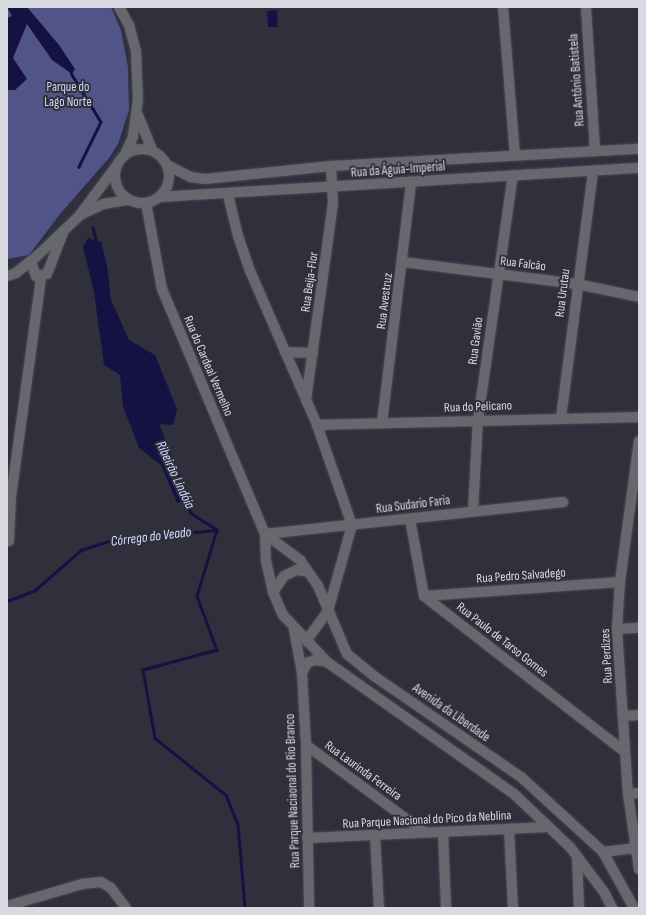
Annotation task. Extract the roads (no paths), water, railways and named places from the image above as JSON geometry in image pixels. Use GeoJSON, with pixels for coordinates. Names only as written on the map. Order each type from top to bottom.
{"type":"FeatureCollection","features":[{"type":"Feature","properties":{"kind":"street"},"geometry":{"type":"LineString","coordinates":[[7,276],[16,273],[34,259],[79,216],[126,154],[133,138],[138,115],[136,51],[128,25],[119,7]]}},
{"type":"Feature","properties":{"kind":"street"},"geometry":{"type":"LineString","coordinates":[[503,7],[515,155]]}},
{"type":"Feature","properties":{"kind":"street","name":"Rua Antônio Batistela"},"geometry":{"type":"LineString","coordinates":[[586,7],[595,151]]}},
{"type":"Feature","properties":{"kind":"street"},"geometry":{"type":"LineString","coordinates":[[138,115],[152,150]]}},
{"type":"Feature","properties":{"kind":"street","name":"Rua da Águia-Imperial"},"geometry":{"type":"LineString","coordinates":[[167,165],[191,176],[205,179],[331,166],[639,149]]}},
{"type":"Feature","properties":{"kind":"street"},"geometry":{"type":"LineString","coordinates":[[79,216],[103,204],[128,200],[146,203],[160,197],[169,182],[167,165],[160,155],[152,150],[134,150],[126,154]]}},
{"type":"Feature","properties":{"kind":"street"},"geometry":{"type":"LineString","coordinates":[[118,164],[115,172],[118,188],[128,200]]}},
{"type":"Feature","properties":{"kind":"street","name":"Rua Beija-Flor"},"geometry":{"type":"LineString","coordinates":[[306,400],[329,239],[333,188],[331,166]]}},
{"type":"Feature","properties":{"kind":"street","name":"Rua da Águia-Imperial"},"geometry":{"type":"LineString","coordinates":[[160,197],[228,195],[513,175],[639,168]]}},
{"type":"Feature","properties":{"kind":"street","name":"Rua Urutau"},"geometry":{"type":"LineString","coordinates":[[561,418],[577,284],[593,171]]}},
{"type":"Feature","properties":{"kind":"street","name":"Rua Gavião"},"geometry":{"type":"LineString","coordinates":[[473,511],[478,420],[513,175]]}},
{"type":"Feature","properties":{"kind":"street","name":"Rua Avestruz"},"geometry":{"type":"LineString","coordinates":[[382,423],[403,262],[411,182]]}},
{"type":"Feature","properties":{"kind":"street"},"geometry":{"type":"LineString","coordinates":[[228,195],[238,236],[251,273],[317,425],[352,526],[328,611],[306,641]]}},
{"type":"Feature","properties":{"kind":"street","name":"Rua do Cardeal Vermelho"},"geometry":{"type":"LineString","coordinates":[[146,203],[162,289],[265,534]]}},
{"type":"Feature","properties":{"kind":"street"},"geometry":{"type":"LineString","coordinates":[[9,541],[9,498],[42,277],[50,270],[65,230]]}},
{"type":"Feature","properties":{"kind":"street"},"geometry":{"type":"LineString","coordinates":[[34,259],[46,259],[50,270]]}},
{"type":"Feature","properties":{"kind":"street"},"geometry":{"type":"LineString","coordinates":[[34,259],[33,270],[36,276],[42,277]]}},
{"type":"Feature","properties":{"kind":"street","name":"Rua Falcão"},"geometry":{"type":"LineString","coordinates":[[403,262],[577,284],[639,296]]}},
{"type":"Feature","properties":{"kind":"street"},"geometry":{"type":"LineString","coordinates":[[285,352],[313,353]]}},
{"type":"Feature","properties":{"kind":"street","name":"Rua do Pelicano"},"geometry":{"type":"LineString","coordinates":[[317,425],[639,417]]}},
{"type":"Feature","properties":{"kind":"street","name":"Rua Perdizes"},"geometry":{"type":"LineString","coordinates":[[639,441],[635,499],[620,582],[617,629],[628,794],[639,870]]}},
{"type":"Feature","properties":{"kind":"street","name":"Rua Sudario Faria"},"geometry":{"type":"LineString","coordinates":[[265,534],[352,526],[473,511],[563,502]]}},
{"type":"Feature","properties":{"kind":"street"},"geometry":{"type":"LineString","coordinates":[[410,519],[424,596]]}},
{"type":"Feature","properties":{"kind":"street"},"geometry":{"type":"LineString","coordinates":[[265,534],[266,560],[273,592],[283,615],[294,629],[327,662],[513,793],[577,856],[604,892],[612,908]]}},
{"type":"Feature","properties":{"kind":"street","name":"Avenida da Liberdade"},"geometry":{"type":"LineString","coordinates":[[265,534],[300,560],[318,586],[347,654],[374,676],[521,777],[603,852],[634,908]]}},
{"type":"Feature","properties":{"kind":"street"},"geometry":{"type":"LineString","coordinates":[[273,592],[284,576],[297,570],[308,572]]}},
{"type":"Feature","properties":{"kind":"street","name":"Rua Pedro Salvadego"},"geometry":{"type":"LineString","coordinates":[[424,596],[620,582]]}},
{"type":"Feature","properties":{"kind":"street","name":"Rua Paulo de Tarso Gomes"},"geometry":{"type":"LineString","coordinates":[[424,596],[625,752]]}},
{"type":"Feature","properties":{"kind":"street"},"geometry":{"type":"LineString","coordinates":[[617,629],[639,628]]}},
{"type":"Feature","properties":{"kind":"street","name":"Rua Parque Naciaonal do Rio Branco"},"geometry":{"type":"LineString","coordinates":[[294,629],[302,673],[306,745],[309,908]]}},
{"type":"Feature","properties":{"kind":"street","name":"Rua Parque Naciaonal do Rio Branco"},"geometry":{"type":"LineString","coordinates":[[302,673],[306,641]]}},
{"type":"Feature","properties":{"kind":"street"},"geometry":{"type":"LineString","coordinates":[[302,673],[307,664],[315,660],[327,662]]}},
{"type":"Feature","properties":{"kind":"street"},"geometry":{"type":"LineString","coordinates":[[624,716],[639,714]]}},
{"type":"Feature","properties":{"kind":"street","name":"Rua Laurinda Ferreira"},"geometry":{"type":"LineString","coordinates":[[306,745],[424,832]]}},
{"type":"Feature","properties":{"kind":"street"},"geometry":{"type":"LineString","coordinates":[[628,794],[639,793]]}},
{"type":"Feature","properties":{"kind":"street","name":"Rua Parque Nacional do Pico da Neblina"},"geometry":{"type":"LineString","coordinates":[[307,838],[549,827]]}},
{"type":"Feature","properties":{"kind":"street"},"geometry":{"type":"LineString","coordinates":[[509,829],[513,908]]}},
{"type":"Feature","properties":{"kind":"street"},"geometry":{"type":"LineString","coordinates":[[443,832],[446,908]]}},
{"type":"Feature","properties":{"kind":"street"},"geometry":{"type":"LineString","coordinates":[[375,835],[379,908]]}},
{"type":"Feature","properties":{"kind":"street"},"geometry":{"type":"LineString","coordinates":[[603,852],[636,848]]}},
{"type":"Feature","properties":{"kind":"street"},"geometry":{"type":"LineString","coordinates":[[577,856],[580,908]]}},
{"type":"Feature","properties":{"kind":"street"},"geometry":{"type":"LineString","coordinates":[[7,906],[82,884],[101,882],[111,888],[126,908]]}},
{"type":"Feature","properties":{"kind":"water"},"geometry":{"type":"Polygon","coordinates":[[[7,7],[27,7],[59,45],[75,69],[72,74],[52,60],[27,24],[13,58],[27,79],[15,90],[7,90],[7,18],[12,16],[7,7]]]}},
{"type":"Feature","properties":{"kind":"water"},"geometry":{"type":"Polygon","coordinates":[[[277,10],[278,27],[268,27],[267,11],[277,10]]]}},
{"type":"Feature","properties":{"kind":"water"},"geometry":{"type":"Polygon","coordinates":[[[88,238],[101,242],[107,266],[111,300],[129,340],[155,355],[177,409],[173,425],[159,424],[189,498],[177,503],[161,465],[139,448],[123,406],[120,375],[104,365],[94,292],[83,247],[88,238]]]}},
{"type":"Feature","properties":{"kind":"waterway","name":"Ribeirão Lindóia"},"geometry":{"type":"LineString","coordinates":[[71,73],[101,122],[79,167]]}},
{"type":"Feature","properties":{"kind":"waterway","name":"Ribeirão Lindóia"},"geometry":{"type":"LineString","coordinates":[[93,227],[97,244]]}},
{"type":"Feature","properties":{"kind":"waterway","name":"Ribeirão Lindóia"},"geometry":{"type":"LineString","coordinates":[[184,498],[191,513],[217,530],[197,596],[217,650],[143,670],[155,738],[226,795],[238,824],[245,908]]}},
{"type":"Feature","properties":{"kind":"waterway","name":"Córrego do Veado"},"geometry":{"type":"LineString","coordinates":[[7,601],[35,590],[81,550],[115,539],[217,530]]}},
{"type":"Feature","properties":{"kind":"park label","name":"Parque do Lago Norte"},"geometry":{"type":"Point","coordinates":[68,96]}}]}
